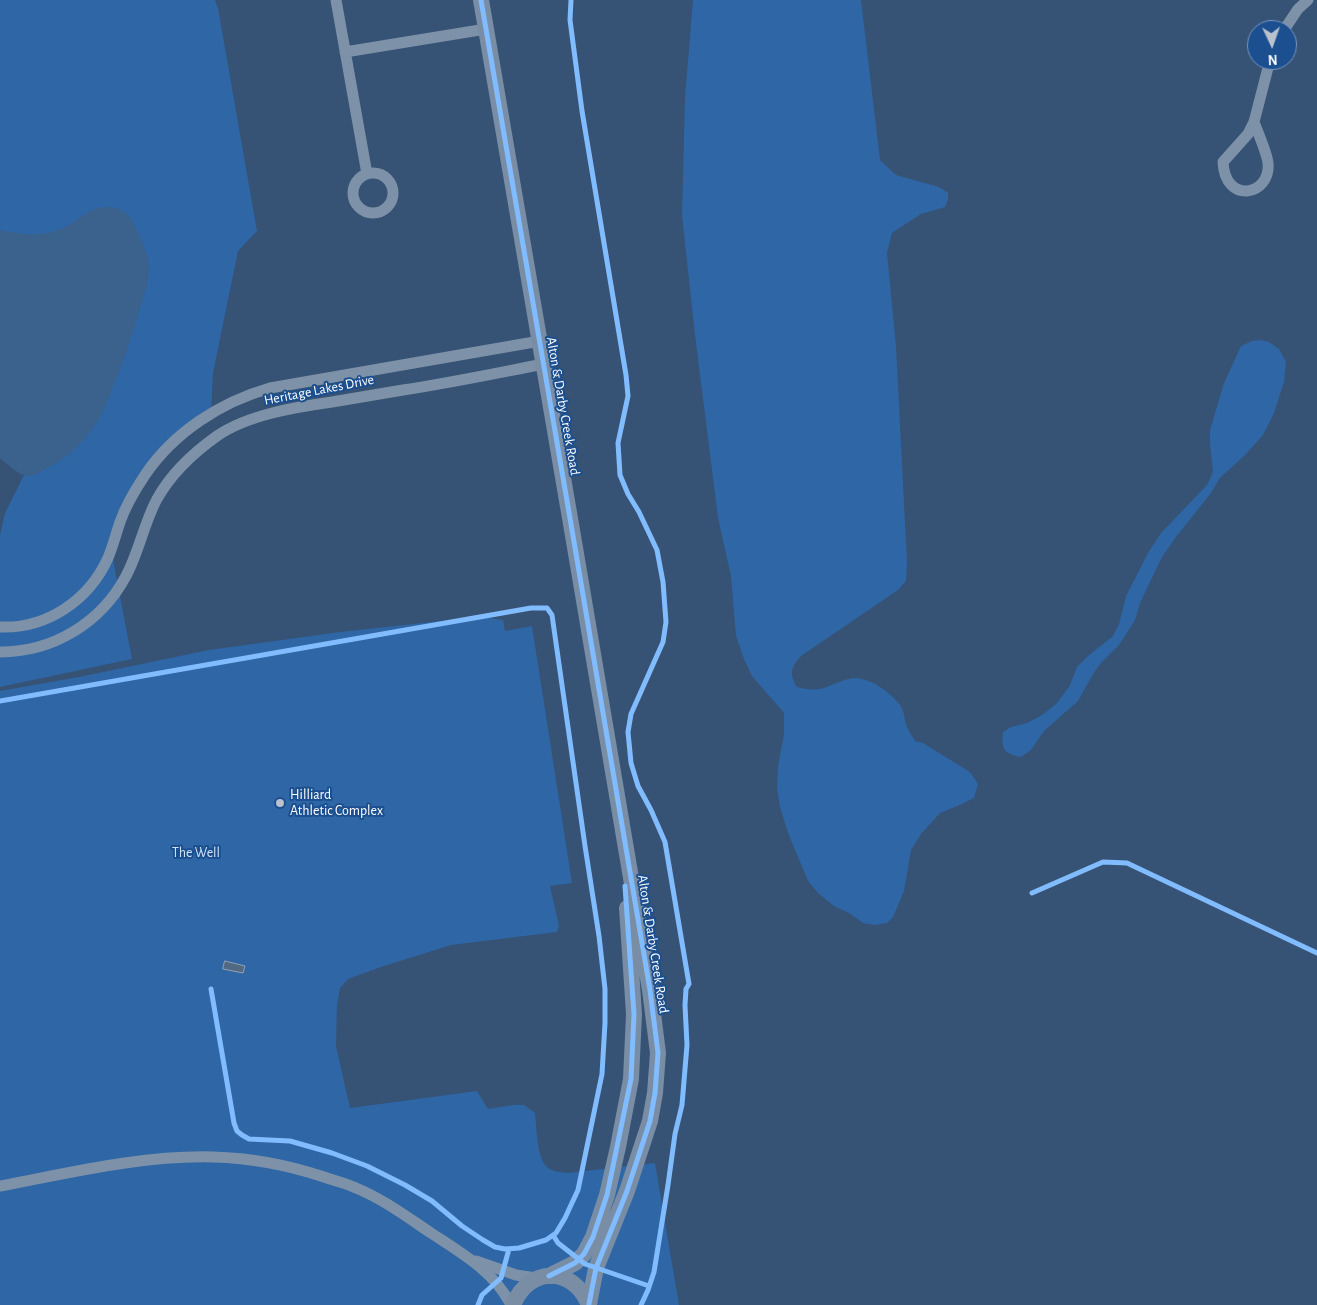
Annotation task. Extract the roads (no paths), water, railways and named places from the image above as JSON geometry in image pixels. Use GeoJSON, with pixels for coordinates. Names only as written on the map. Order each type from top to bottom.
{"type":"FeatureCollection","features":[{"type":"Feature","properties":{"kind":"main road","name":"Alton & Darby Creek Road"},"geometry":{"type":"LineString","coordinates":[[481,0],[621,816],[650,990],[658,1053],[655,1093],[650,1122],[627,1191],[596,1268],[589,1305]]}},
{"type":"Feature","properties":{"kind":"main road","name":"Alton & Darby Creek Road"},"geometry":{"type":"LineString","coordinates":[[512,1305],[525,1285],[575,1263],[584,1254],[593,1237],[607,1196],[631,1079],[634,1014],[621,816]]}},
{"type":"Feature","properties":{"kind":"main road"},"geometry":{"type":"LineString","coordinates":[[543,1277],[562,1278],[574,1283],[583,1292],[589,1305]]}},
{"type":"Feature","properties":{"kind":"street"},"geometry":{"type":"LineString","coordinates":[[336,0],[367,174]]}},
{"type":"Feature","properties":{"kind":"street"},"geometry":{"type":"LineString","coordinates":[[1291,20],[1298,9],[1308,0]]}},
{"type":"Feature","properties":{"kind":"street"},"geometry":{"type":"LineString","coordinates":[[345,52],[486,29]]}},
{"type":"Feature","properties":{"kind":"street"},"geometry":{"type":"LineString","coordinates":[[1254,122],[1268,163],[1267,174],[1260,186],[1251,191],[1242,192],[1231,186],[1223,172],[1223,162],[1248,134],[1254,122],[1267,70]]}},
{"type":"Feature","properties":{"kind":"street","name":"Heritage Lakes Drive"},"geometry":{"type":"LineString","coordinates":[[0,628],[19,626],[43,620],[66,609],[88,589],[109,556],[127,505],[156,460],[173,442],[218,408],[255,392],[270,388],[540,341]]}},
{"type":"Feature","properties":{"kind":"street","name":"Heritage Lakes Drive"},"geometry":{"type":"LineString","coordinates":[[0,652],[22,651],[48,644],[76,631],[100,611],[126,576],[152,511],[166,485],[188,460],[219,435],[248,421],[286,410],[544,364]]}},
{"type":"Feature","properties":{"kind":"street"},"geometry":{"type":"LineString","coordinates":[[0,1186],[129,1163],[176,1158],[214,1157],[254,1160],[298,1169],[357,1188],[392,1207],[470,1259],[496,1283],[512,1305]]}},
{"type":"Feature","properties":{"kind":"street"},"geometry":{"type":"LineString","coordinates":[[470,1259],[516,1276],[543,1277]]}},
{"type":"Feature","properties":{"kind":"place","name":"Hilliard Athletic Complex"},"geometry":{"type":"Point","coordinates":[280,803]}},
{"type":"Feature","properties":{"kind":"park label","name":"The Well"},"geometry":{"type":"Point","coordinates":[196,853]}}]}
